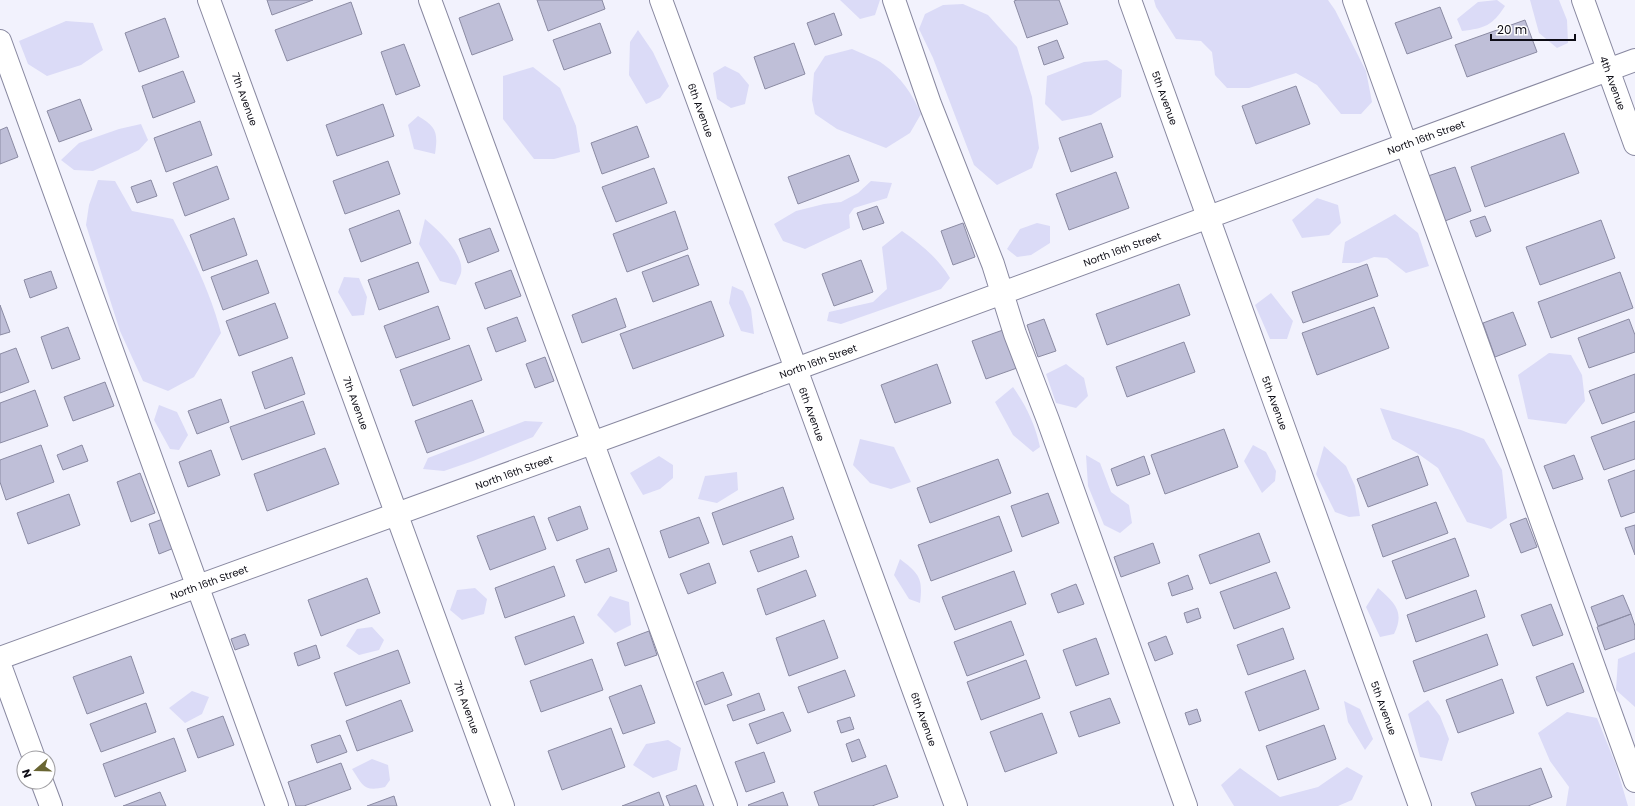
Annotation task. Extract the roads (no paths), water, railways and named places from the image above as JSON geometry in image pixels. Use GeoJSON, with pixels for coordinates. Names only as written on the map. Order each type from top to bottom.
{"type":"FeatureCollection","features":[{"type":"Feature","properties":{"kind":"street","name":"7th Avenue"},"geometry":{"type":"LineString","coordinates":[[209,0],[503,806]]}},
{"type":"Feature","properties":{"kind":"street"},"geometry":{"type":"LineString","coordinates":[[430,0],[726,806]]}},
{"type":"Feature","properties":{"kind":"street","name":"6th Avenue"},"geometry":{"type":"LineString","coordinates":[[661,0],[956,806]]}},
{"type":"Feature","properties":{"kind":"street"},"geometry":{"type":"LineString","coordinates":[[894,0],[930,104],[993,264],[1015,334],[1048,420],[1186,806]]}},
{"type":"Feature","properties":{"kind":"street","name":"5th Avenue"},"geometry":{"type":"LineString","coordinates":[[1130,0],[1420,806]]}},
{"type":"Feature","properties":{"kind":"street"},"geometry":{"type":"LineString","coordinates":[[1354,0],[1635,781]]}},
{"type":"Feature","properties":{"kind":"street","name":"4th Avenue"},"geometry":{"type":"LineString","coordinates":[[1583,0],[1635,144]]}},
{"type":"Feature","properties":{"kind":"street"},"geometry":{"type":"LineString","coordinates":[[0,41],[277,806]]}},
{"type":"Feature","properties":{"kind":"street","name":"North 16th Street"},"geometry":{"type":"LineString","coordinates":[[0,658],[796,370],[1635,60]]}},
{"type":"Feature","properties":{"kind":"street"},"geometry":{"type":"LineString","coordinates":[[0,666],[31,750]]}},
{"type":"Feature","properties":{"kind":"street"},"geometry":{"type":"LineString","coordinates":[[45,790],[51,806]]}}]}
